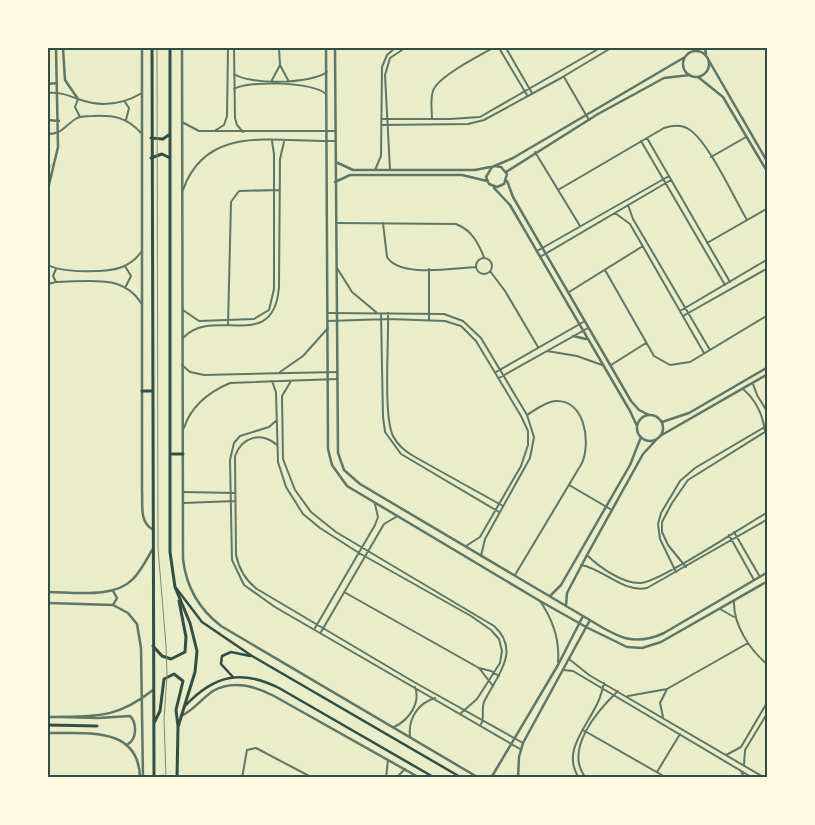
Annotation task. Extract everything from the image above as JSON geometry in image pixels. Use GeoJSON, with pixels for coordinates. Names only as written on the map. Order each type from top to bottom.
{"type":"FeatureCollection","features":[{"type":"Feature","properties":{"kind":"highway"},"geometry":{"type":"LineString","coordinates":[[152,48],[152,646],[154,778]]}},
{"type":"Feature","properties":{"kind":"highway"},"geometry":{"type":"LineString","coordinates":[[170,48],[170,552],[175,587],[190,623],[197,651],[195,672],[178,727]]}},
{"type":"Feature","properties":{"kind":"highway"},"geometry":{"type":"LineString","coordinates":[[151,138],[163,139],[170,134]]}},
{"type":"Feature","properties":{"kind":"highway"},"geometry":{"type":"LineString","coordinates":[[151,159],[159,154],[170,158]]}},
{"type":"Feature","properties":{"kind":"highway"},"geometry":{"type":"LineString","coordinates":[[142,391],[152,391]]}},
{"type":"Feature","properties":{"kind":"highway"},"geometry":{"type":"LineString","coordinates":[[170,454],[183,454]]}},
{"type":"Feature","properties":{"kind":"highway"},"geometry":{"type":"LineString","coordinates":[[152,646],[166,658],[176,658],[185,652],[186,637],[179,598]]}},
{"type":"Feature","properties":{"kind":"highway"},"geometry":{"type":"LineString","coordinates":[[153,724],[160,711],[164,679],[174,674],[183,681],[176,710],[178,727],[177,778]]}},
{"type":"Feature","properties":{"kind":"highway"},"geometry":{"type":"LineString","coordinates":[[48,725],[97,726]]}},
{"type":"Feature","properties":{"kind":"main road"},"geometry":{"type":"LineString","coordinates":[[175,587],[202,622],[252,656],[462,778]]}},
{"type":"Feature","properties":{"kind":"main road"},"geometry":{"type":"LineString","coordinates":[[233,677],[221,664],[222,656],[231,652],[252,656]]}},
{"type":"Feature","properties":{"kind":"main road"},"geometry":{"type":"LineString","coordinates":[[182,709],[207,686],[233,677],[262,681],[279,688],[435,778]]}},
{"type":"Feature","properties":{"kind":"street"},"geometry":{"type":"LineString","coordinates":[[48,189],[55,165],[59,133],[56,48]]}},
{"type":"Feature","properties":{"kind":"street"},"geometry":{"type":"LineString","coordinates":[[64,48],[64,67],[67,84],[78,99],[76,110],[80,117]]}},
{"type":"Feature","properties":{"kind":"street"},"geometry":{"type":"LineString","coordinates":[[142,48],[143,518],[152,529]]}},
{"type":"Feature","properties":{"kind":"street"},"geometry":{"type":"LineString","coordinates":[[182,48],[183,503],[184,559],[190,588],[205,612],[221,626],[479,778]]}},
{"type":"Feature","properties":{"kind":"street"},"geometry":{"type":"LineString","coordinates":[[215,131],[222,127],[227,119],[228,48]]}},
{"type":"Feature","properties":{"kind":"street"},"geometry":{"type":"LineString","coordinates":[[234,48],[236,122],[243,132]]}},
{"type":"Feature","properties":{"kind":"street"},"geometry":{"type":"LineString","coordinates":[[280,48],[280,65],[288,80]]}},
{"type":"Feature","properties":{"kind":"street"},"geometry":{"type":"LineString","coordinates":[[326,48],[328,449],[332,465],[347,486],[540,602],[627,647],[642,648],[661,642],[768,581]]}},
{"type":"Feature","properties":{"kind":"street"},"geometry":{"type":"LineString","coordinates":[[334,48],[338,453],[344,470],[360,484],[623,638],[646,640],[664,633],[768,572]]}},
{"type":"Feature","properties":{"kind":"street"},"geometry":{"type":"LineString","coordinates":[[375,170],[381,161],[382,67],[387,54],[395,48]]}},
{"type":"Feature","properties":{"kind":"street"},"geometry":{"type":"LineString","coordinates":[[390,170],[386,119],[386,67],[394,54],[405,48]]}},
{"type":"Feature","properties":{"kind":"street"},"geometry":{"type":"LineString","coordinates":[[432,119],[434,87],[445,77],[493,48]]}},
{"type":"Feature","properties":{"kind":"street"},"geometry":{"type":"LineString","coordinates":[[499,48],[527,96]]}},
{"type":"Feature","properties":{"kind":"street"},"geometry":{"type":"LineString","coordinates":[[506,48],[532,93]]}},
{"type":"Feature","properties":{"kind":"street"},"geometry":{"type":"LineString","coordinates":[[382,119],[476,118],[564,70],[598,48]]}},
{"type":"Feature","properties":{"kind":"street"},"geometry":{"type":"LineString","coordinates":[[598,48],[598,55]]}},
{"type":"Feature","properties":{"kind":"street"},"geometry":{"type":"LineString","coordinates":[[382,125],[477,123],[490,118],[532,93],[564,77],[605,49],[611,48]]}},
{"type":"Feature","properties":{"kind":"street"},"geometry":{"type":"LineString","coordinates":[[335,162],[350,170],[475,170],[494,166],[513,158],[685,57],[692,48]]}},
{"type":"Feature","properties":{"kind":"street"},"geometry":{"type":"LineString","coordinates":[[698,77],[708,68],[705,48]]}},
{"type":"Feature","properties":{"kind":"street"},"geometry":{"type":"LineString","coordinates":[[688,54],[699,51],[707,57],[768,163]]}},
{"type":"Feature","properties":{"kind":"street"},"geometry":{"type":"LineString","coordinates":[[685,57],[684,69],[690,75]]}},
{"type":"Feature","properties":{"kind":"street"},"geometry":{"type":"LineString","coordinates":[[272,80],[280,65]]}},
{"type":"Feature","properties":{"kind":"street"},"geometry":{"type":"LineString","coordinates":[[57,67],[64,67]]}},
{"type":"Feature","properties":{"kind":"street"},"geometry":{"type":"LineString","coordinates":[[564,70],[564,77]]}},
{"type":"Feature","properties":{"kind":"street"},"geometry":{"type":"LineString","coordinates":[[234,74],[241,79],[249,80],[308,80],[318,78],[327,72]]}},
{"type":"Feature","properties":{"kind":"street"},"geometry":{"type":"LineString","coordinates":[[558,73],[564,77],[589,120]]}},
{"type":"Feature","properties":{"kind":"street"},"geometry":{"type":"LineString","coordinates":[[506,172],[535,152],[664,78],[690,75],[698,77],[719,92],[768,173]]}},
{"type":"Feature","properties":{"kind":"street"},"geometry":{"type":"LineString","coordinates":[[249,80],[249,85]]}},
{"type":"Feature","properties":{"kind":"street"},"geometry":{"type":"LineString","coordinates":[[48,84],[57,83]]}},
{"type":"Feature","properties":{"kind":"street"},"geometry":{"type":"LineString","coordinates":[[234,89],[249,85],[303,86],[317,88],[327,94]]}},
{"type":"Feature","properties":{"kind":"street"},"geometry":{"type":"LineString","coordinates":[[48,94],[58,93],[101,104],[124,102],[142,93]]}},
{"type":"Feature","properties":{"kind":"street"},"geometry":{"type":"LineString","coordinates":[[124,102],[130,112],[126,120]]}},
{"type":"Feature","properties":{"kind":"street"},"geometry":{"type":"LineString","coordinates":[[733,113],[738,110]]}},
{"type":"Feature","properties":{"kind":"street"},"geometry":{"type":"LineString","coordinates":[[48,134],[59,133],[80,117],[115,116],[126,120],[142,134]]}},
{"type":"Feature","properties":{"kind":"street"},"geometry":{"type":"LineString","coordinates":[[48,120],[59,120]]}},
{"type":"Feature","properties":{"kind":"street"},"geometry":{"type":"LineString","coordinates":[[182,122],[196,131],[335,131]]}},
{"type":"Feature","properties":{"kind":"street"},"geometry":{"type":"LineString","coordinates":[[558,190],[664,128],[680,125],[691,131],[711,157],[747,220]]}},
{"type":"Feature","properties":{"kind":"street"},"geometry":{"type":"LineString","coordinates":[[711,157],[746,136]]}},
{"type":"Feature","properties":{"kind":"street"},"geometry":{"type":"LineString","coordinates":[[647,138],[730,282]]}},
{"type":"Feature","properties":{"kind":"street"},"geometry":{"type":"LineString","coordinates":[[182,310],[198,321],[228,321],[254,319],[269,310],[274,294],[272,141]]}},
{"type":"Feature","properties":{"kind":"street"},"geometry":{"type":"LineString","coordinates":[[182,193],[192,169],[209,152],[235,142],[335,141]]}},
{"type":"Feature","properties":{"kind":"street"},"geometry":{"type":"LineString","coordinates":[[641,141],[725,285]]}},
{"type":"Feature","properties":{"kind":"street"},"geometry":{"type":"LineString","coordinates":[[182,339],[198,327],[254,325],[271,315],[278,301],[280,159],[284,142]]}},
{"type":"Feature","properties":{"kind":"street"},"geometry":{"type":"LineString","coordinates":[[535,152],[580,226]]}},
{"type":"Feature","properties":{"kind":"street"},"geometry":{"type":"LineString","coordinates":[[487,181],[486,173],[494,166],[501,167],[506,172],[506,180],[512,198],[543,247],[631,401],[639,410],[657,416],[662,422],[663,430],[660,436]]}},
{"type":"Feature","properties":{"kind":"street"},"geometry":{"type":"LineString","coordinates":[[395,170],[395,175]]}},
{"type":"Feature","properties":{"kind":"street"},"geometry":{"type":"LineString","coordinates":[[335,182],[350,175],[462,175],[487,181],[510,205],[630,411],[640,437],[636,454],[561,585],[550,596]]}},
{"type":"Feature","properties":{"kind":"street"},"geometry":{"type":"LineString","coordinates":[[537,251],[669,176]]}},
{"type":"Feature","properties":{"kind":"street"},"geometry":{"type":"LineString","coordinates":[[493,186],[501,186],[506,180]]}},
{"type":"Feature","properties":{"kind":"street"},"geometry":{"type":"LineString","coordinates":[[540,257],[671,180]]}},
{"type":"Feature","properties":{"kind":"street"},"geometry":{"type":"LineString","coordinates":[[228,326],[230,202],[239,192],[279,190]]}},
{"type":"Feature","properties":{"kind":"street"},"geometry":{"type":"LineString","coordinates":[[628,205],[633,219],[710,350]]}},
{"type":"Feature","properties":{"kind":"street"},"geometry":{"type":"LineString","coordinates":[[707,243],[768,208]]}},
{"type":"Feature","properties":{"kind":"street"},"geometry":{"type":"LineString","coordinates":[[615,213],[627,220],[705,353]]}},
{"type":"Feature","properties":{"kind":"street"},"geometry":{"type":"LineString","coordinates":[[336,223],[456,224],[462,226],[475,238],[484,257],[492,263],[490,271]]}},
{"type":"Feature","properties":{"kind":"street"},"geometry":{"type":"LineString","coordinates":[[383,223],[385,252],[390,262],[403,269],[429,270],[476,267]]}},
{"type":"Feature","properties":{"kind":"street"},"geometry":{"type":"LineString","coordinates":[[568,292],[643,246]]}},
{"type":"Feature","properties":{"kind":"street"},"geometry":{"type":"LineString","coordinates":[[48,266],[56,269],[114,269],[125,266],[137,257],[143,248]]}},
{"type":"Feature","properties":{"kind":"street"},"geometry":{"type":"LineString","coordinates":[[274,253],[279,253]]}},
{"type":"Feature","properties":{"kind":"street"},"geometry":{"type":"LineString","coordinates":[[484,257],[478,259],[476,267],[481,274],[490,271]]}},
{"type":"Feature","properties":{"kind":"street"},"geometry":{"type":"LineString","coordinates":[[680,311],[768,259]]}},
{"type":"Feature","properties":{"kind":"street"},"geometry":{"type":"LineString","coordinates":[[125,266],[131,276],[126,286]]}},
{"type":"Feature","properties":{"kind":"street"},"geometry":{"type":"LineString","coordinates":[[336,266],[359,299],[380,314],[384,429],[397,451],[500,513]]}},
{"type":"Feature","properties":{"kind":"street"},"geometry":{"type":"LineString","coordinates":[[683,316],[768,268]]}},
{"type":"Feature","properties":{"kind":"street"},"geometry":{"type":"LineString","coordinates":[[56,269],[53,274],[56,282]]}},
{"type":"Feature","properties":{"kind":"street"},"geometry":{"type":"LineString","coordinates":[[429,270],[429,320]]}},
{"type":"Feature","properties":{"kind":"street"},"geometry":{"type":"LineString","coordinates":[[605,270],[654,356],[670,365],[683,365],[768,315]]}},
{"type":"Feature","properties":{"kind":"street"},"geometry":{"type":"LineString","coordinates":[[490,271],[505,291],[539,348]]}},
{"type":"Feature","properties":{"kind":"street"},"geometry":{"type":"LineString","coordinates":[[48,284],[56,282],[113,282],[126,286],[143,307]]}},
{"type":"Feature","properties":{"kind":"street"},"geometry":{"type":"LineString","coordinates":[[328,313],[429,313],[452,316],[472,328],[500,370],[527,415],[534,437],[532,452],[484,539],[481,556]]}},
{"type":"Feature","properties":{"kind":"street"},"geometry":{"type":"LineString","coordinates":[[388,313],[388,394],[391,431],[401,447],[503,506]]}},
{"type":"Feature","properties":{"kind":"street"},"geometry":{"type":"LineString","coordinates":[[328,322],[381,319],[450,321],[468,330],[499,378],[524,421],[528,438],[526,456],[480,537],[465,547]]}},
{"type":"Feature","properties":{"kind":"street"},"geometry":{"type":"LineString","coordinates":[[495,372],[585,322]]}},
{"type":"Feature","properties":{"kind":"street"},"geometry":{"type":"LineString","coordinates":[[279,372],[303,356],[328,328]]}},
{"type":"Feature","properties":{"kind":"street"},"geometry":{"type":"LineString","coordinates":[[499,378],[588,328]]}},
{"type":"Feature","properties":{"kind":"street"},"geometry":{"type":"LineString","coordinates":[[573,336],[587,340]]}},
{"type":"Feature","properties":{"kind":"street"},"geometry":{"type":"LineString","coordinates":[[611,365],[646,343]]}},
{"type":"Feature","properties":{"kind":"street"},"geometry":{"type":"LineString","coordinates":[[547,351],[576,356],[602,365]]}},
{"type":"Feature","properties":{"kind":"street"},"geometry":{"type":"LineString","coordinates":[[182,365],[190,372],[200,375],[337,372]]}},
{"type":"Feature","properties":{"kind":"street"},"geometry":{"type":"LineString","coordinates":[[662,422],[689,413],[768,367]]}},
{"type":"Feature","properties":{"kind":"street"},"geometry":{"type":"LineString","coordinates":[[566,606],[566,593],[643,454],[660,436],[768,374]]}},
{"type":"Feature","properties":{"kind":"street"},"geometry":{"type":"LineString","coordinates":[[183,436],[186,422],[193,409],[217,389],[238,381],[337,379]]}},
{"type":"Feature","properties":{"kind":"street"},"geometry":{"type":"LineString","coordinates":[[272,381],[276,392],[276,445],[283,480],[298,508],[320,528],[365,556],[471,616],[491,630],[498,639],[502,657],[477,699],[461,713]]}},
{"type":"Feature","properties":{"kind":"street"},"geometry":{"type":"LineString","coordinates":[[291,381],[284,391],[282,401],[282,452],[290,481],[310,512],[336,532],[494,626],[505,641],[507,659],[483,705],[484,720],[481,724]]}},
{"type":"Feature","properties":{"kind":"street"},"geometry":{"type":"LineString","coordinates":[[753,383],[756,395],[768,413]]}},
{"type":"Feature","properties":{"kind":"street"},"geometry":{"type":"LineString","coordinates":[[686,567],[665,540],[662,522],[685,482],[766,431],[761,415],[750,396],[743,389]]}},
{"type":"Feature","properties":{"kind":"street"},"geometry":{"type":"LineString","coordinates":[[383,394],[388,394]]}},
{"type":"Feature","properties":{"kind":"street"},"geometry":{"type":"LineString","coordinates":[[514,575],[582,463],[588,444],[584,425],[580,417],[573,409],[561,401],[548,403],[527,415]]}},
{"type":"Feature","properties":{"kind":"street"},"geometry":{"type":"LineString","coordinates":[[637,426],[642,417],[649,414]]}},
{"type":"Feature","properties":{"kind":"street"},"geometry":{"type":"LineString","coordinates":[[277,420],[269,427],[242,434],[234,443],[230,460],[232,560],[240,580],[252,593],[481,724],[521,749]]}},
{"type":"Feature","properties":{"kind":"street"},"geometry":{"type":"LineString","coordinates":[[676,573],[660,539],[658,519],[680,481],[699,466],[768,425]]}},
{"type":"Feature","properties":{"kind":"street"},"geometry":{"type":"LineString","coordinates":[[276,445],[260,437],[248,438],[241,444],[235,456],[236,555],[244,576],[257,589],[523,743]]}},
{"type":"Feature","properties":{"kind":"street"},"geometry":{"type":"LineString","coordinates":[[640,437],[649,441],[657,439]]}},
{"type":"Feature","properties":{"kind":"street"},"geometry":{"type":"LineString","coordinates":[[699,466],[701,471]]}},
{"type":"Feature","properties":{"kind":"street"},"geometry":{"type":"LineString","coordinates":[[569,485],[612,510]]}},
{"type":"Feature","properties":{"kind":"street"},"geometry":{"type":"LineString","coordinates":[[183,492],[235,493]]}},
{"type":"Feature","properties":{"kind":"street"},"geometry":{"type":"LineString","coordinates":[[183,503],[235,501]]}},
{"type":"Feature","properties":{"kind":"street"},"geometry":{"type":"LineString","coordinates":[[315,628],[377,521],[377,508],[375,504]]}},
{"type":"Feature","properties":{"kind":"street"},"geometry":{"type":"LineString","coordinates":[[587,555],[596,564],[619,577],[637,583],[648,582],[768,512]]}},
{"type":"Feature","properties":{"kind":"street"},"geometry":{"type":"LineString","coordinates":[[321,632],[384,524],[396,517]]}},
{"type":"Feature","properties":{"kind":"street"},"geometry":{"type":"LineString","coordinates":[[581,565],[593,568],[626,586],[637,589],[653,586],[768,519]]}},
{"type":"Feature","properties":{"kind":"street"},"geometry":{"type":"LineString","coordinates":[[734,532],[760,577]]}},
{"type":"Feature","properties":{"kind":"street"},"geometry":{"type":"LineString","coordinates":[[729,535],[754,580]]}},
{"type":"Feature","properties":{"kind":"street"},"geometry":{"type":"LineString","coordinates":[[49,591],[113,591],[125,586],[135,578],[152,550]]}},
{"type":"Feature","properties":{"kind":"street"},"geometry":{"type":"LineString","coordinates":[[113,591],[117,598],[113,605]]}},
{"type":"Feature","properties":{"kind":"street"},"geometry":{"type":"LineString","coordinates":[[344,592],[479,668],[499,676]]}},
{"type":"Feature","properties":{"kind":"street"},"geometry":{"type":"LineString","coordinates":[[734,600],[736,619],[748,643],[768,665]]}},
{"type":"Feature","properties":{"kind":"street"},"geometry":{"type":"LineString","coordinates":[[540,602],[550,618],[556,636],[558,665]]}},
{"type":"Feature","properties":{"kind":"street"},"geometry":{"type":"LineString","coordinates":[[48,603],[113,605],[128,613],[137,624],[140,638],[142,699],[141,778]]}},
{"type":"Feature","properties":{"kind":"street"},"geometry":{"type":"LineString","coordinates":[[720,609],[736,619]]}},
{"type":"Feature","properties":{"kind":"street"},"geometry":{"type":"LineString","coordinates":[[471,616],[474,613]]}},
{"type":"Feature","properties":{"kind":"street"},"geometry":{"type":"LineString","coordinates":[[491,778],[558,665],[583,616]]}},
{"type":"Feature","properties":{"kind":"street"},"geometry":{"type":"LineString","coordinates":[[518,778],[523,743],[590,620]]}},
{"type":"Feature","properties":{"kind":"street"},"geometry":{"type":"LineString","coordinates":[[627,696],[667,689],[748,643]]}},
{"type":"Feature","properties":{"kind":"street"},"geometry":{"type":"LineString","coordinates":[[569,659],[577,667],[766,777]]}},
{"type":"Feature","properties":{"kind":"street"},"geometry":{"type":"LineString","coordinates":[[390,672],[392,668]]}},
{"type":"Feature","properties":{"kind":"street"},"geometry":{"type":"LineString","coordinates":[[479,668],[493,686]]}},
{"type":"Feature","properties":{"kind":"street"},"geometry":{"type":"LineString","coordinates":[[563,670],[573,671],[753,778]]}},
{"type":"Feature","properties":{"kind":"street"},"geometry":{"type":"LineString","coordinates":[[579,778],[572,765],[572,754],[595,709],[604,683]]}},
{"type":"Feature","properties":{"kind":"street"},"geometry":{"type":"LineString","coordinates":[[180,717],[192,710],[213,691],[230,686],[248,686],[274,696],[420,778]]}},
{"type":"Feature","properties":{"kind":"street"},"geometry":{"type":"LineString","coordinates":[[393,727],[406,719],[415,704],[417,697],[415,687]]}},
{"type":"Feature","properties":{"kind":"street"},"geometry":{"type":"LineString","coordinates":[[663,718],[660,703],[667,689]]}},
{"type":"Feature","properties":{"kind":"street"},"geometry":{"type":"LineString","coordinates":[[60,717],[112,714],[125,710],[153,690]]}},
{"type":"Feature","properties":{"kind":"street"},"geometry":{"type":"LineString","coordinates":[[586,778],[577,758],[579,747],[605,702],[618,691]]}},
{"type":"Feature","properties":{"kind":"street"},"geometry":{"type":"LineString","coordinates":[[410,736],[410,722],[417,709],[427,701],[435,698]]}},
{"type":"Feature","properties":{"kind":"street"},"geometry":{"type":"LineString","coordinates":[[726,755],[741,747],[768,701]]}},
{"type":"Feature","properties":{"kind":"street"},"geometry":{"type":"LineString","coordinates":[[595,709],[599,712]]}},
{"type":"Feature","properties":{"kind":"street"},"geometry":{"type":"LineString","coordinates":[[744,765],[745,750],[768,712]]}},
{"type":"Feature","properties":{"kind":"street"},"geometry":{"type":"LineString","coordinates":[[48,717],[130,716],[134,720],[134,737],[128,745]]}},
{"type":"Feature","properties":{"kind":"street"},"geometry":{"type":"LineString","coordinates":[[583,730],[667,778]]}},
{"type":"Feature","properties":{"kind":"street"},"geometry":{"type":"LineString","coordinates":[[48,733],[106,735],[128,745],[137,759],[141,778]]}},
{"type":"Feature","properties":{"kind":"street"},"geometry":{"type":"LineString","coordinates":[[657,772],[680,734]]}},
{"type":"Feature","properties":{"kind":"street"},"geometry":{"type":"LineString","coordinates":[[242,778],[244,756],[247,750],[256,748],[313,778]]}},
{"type":"Feature","properties":{"kind":"street"},"geometry":{"type":"LineString","coordinates":[[386,778],[388,760]]}},
{"type":"Feature","properties":{"kind":"street"},"geometry":{"type":"LineString","coordinates":[[396,778],[405,769]]}},
{"type":"Feature","properties":{"kind":"street"},"geometry":{"type":"LineString","coordinates":[[740,769],[744,778]]}},
{"type":"Feature","properties":{"kind":"lane"},"geometry":{"type":"LineString","coordinates":[[48,171],[50,165],[55,165]]}},
{"type":"Feature","properties":{"kind":"railway"},"geometry":{"type":"LineString","coordinates":[[157,48],[158,548],[166,646],[167,675],[164,720],[166,778]]}}]}
